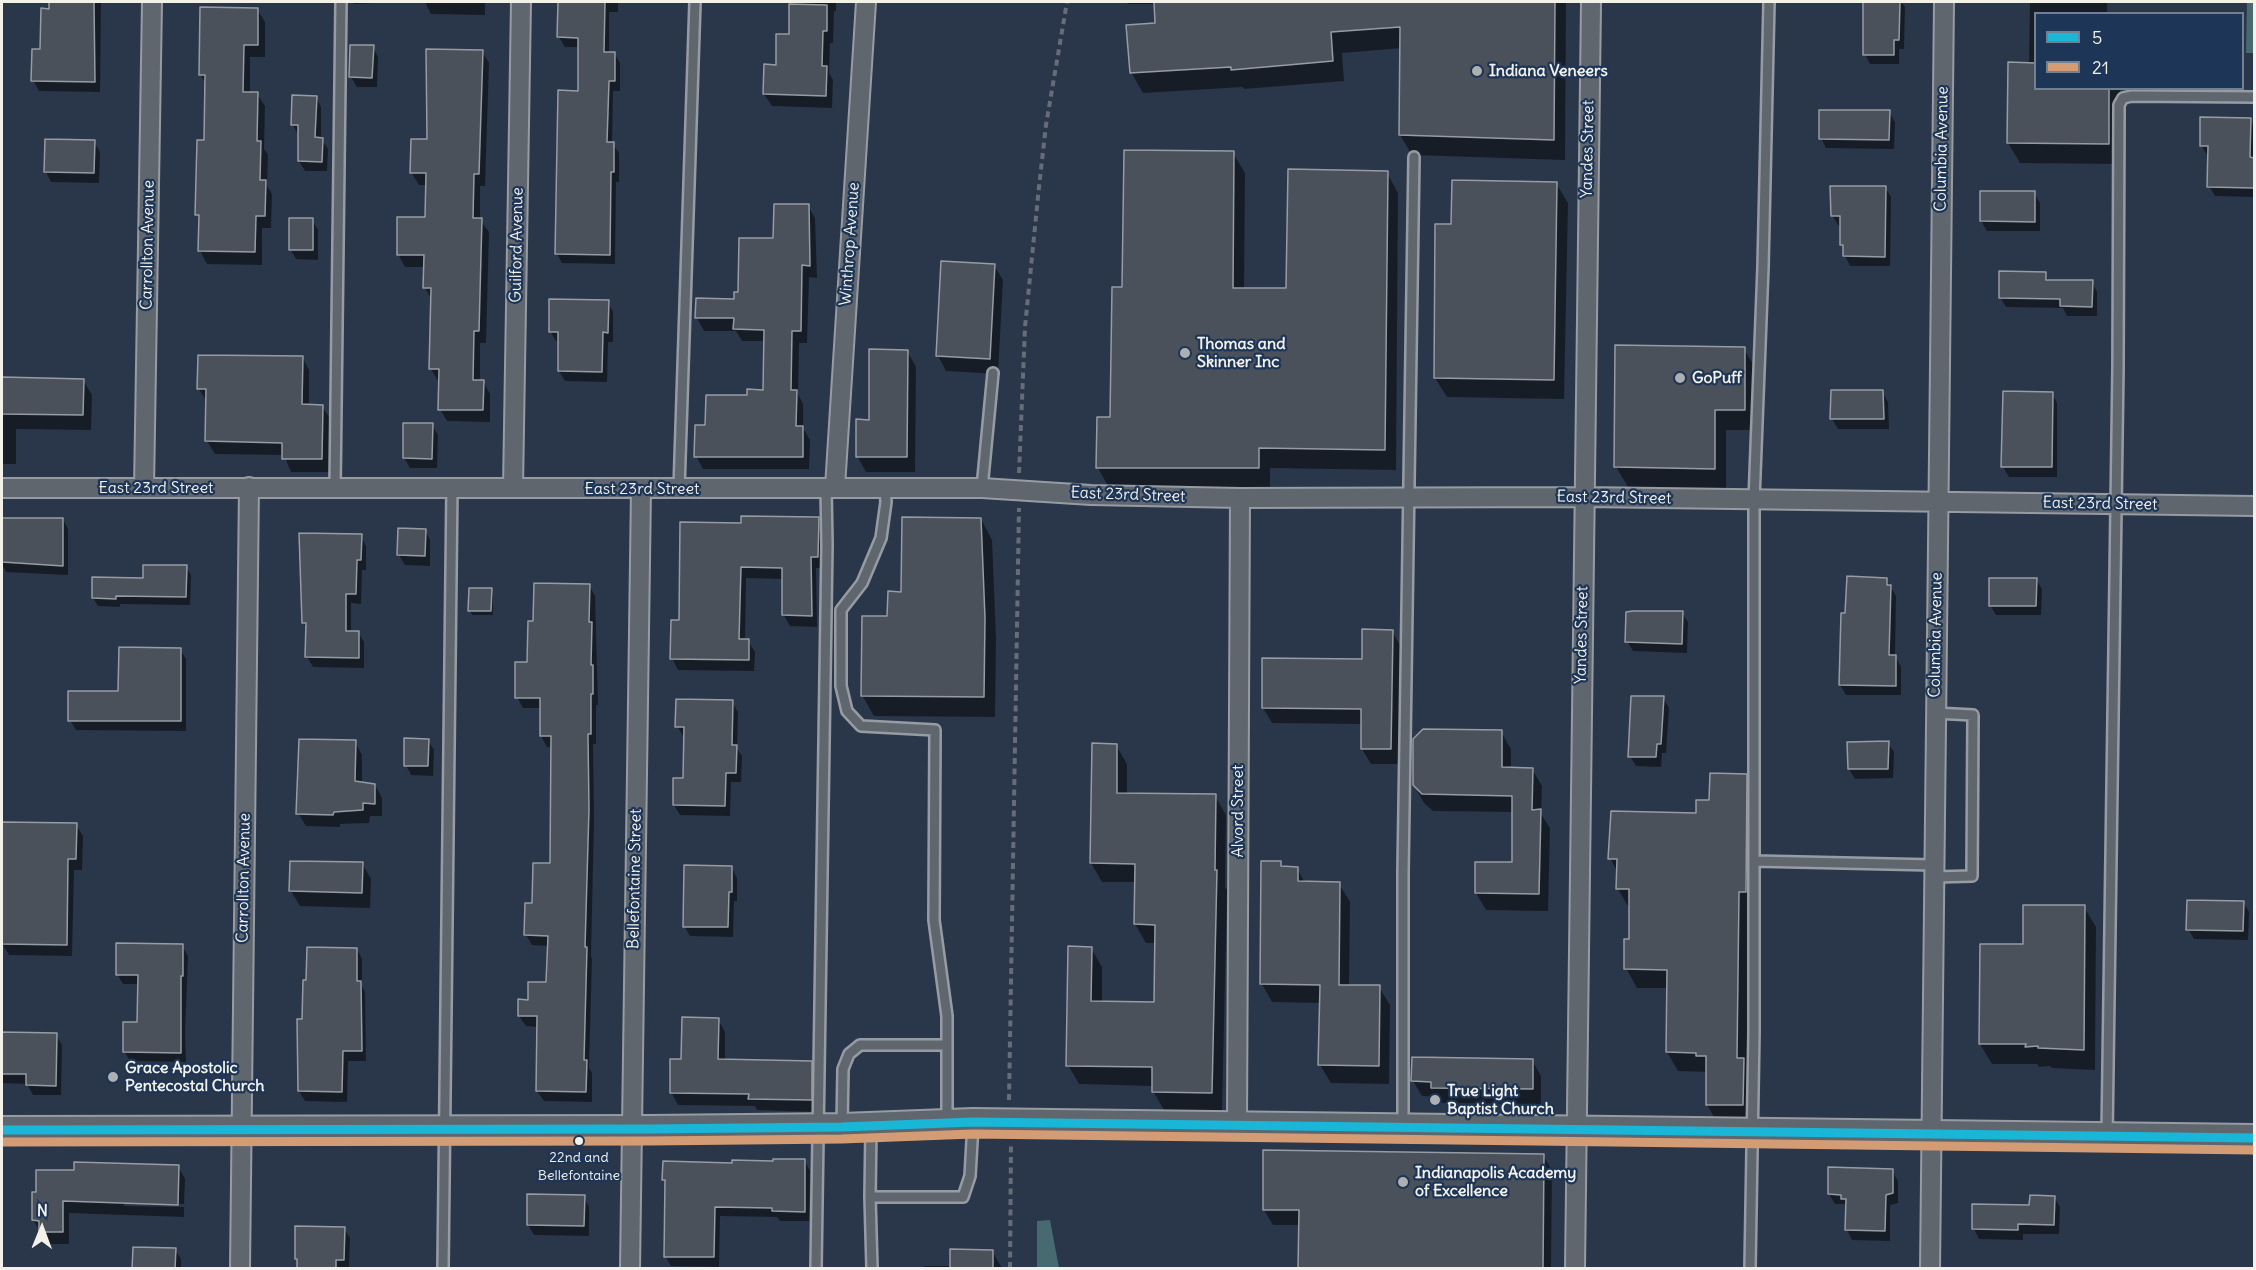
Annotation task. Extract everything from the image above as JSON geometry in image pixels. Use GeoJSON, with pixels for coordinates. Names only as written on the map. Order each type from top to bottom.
{"type":"FeatureCollection","features":[{"type":"Feature","properties":{"kind":"main road"},"geometry":{"type":"LineString","coordinates":[[2,1130],[631,1129],[830,1127],[973,1122],[2254,1138]]}},
{"type":"Feature","properties":{"kind":"street","name":"Carrollton Avenue"},"geometry":{"type":"LineString","coordinates":[[144,488],[152,2]]}},
{"type":"Feature","properties":{"kind":"street","name":"Guilford Avenue"},"geometry":{"type":"LineString","coordinates":[[513,488],[521,2]]}},
{"type":"Feature","properties":{"kind":"street","name":"Winthrop Avenue"},"geometry":{"type":"LineString","coordinates":[[830,487],[866,2]]}},
{"type":"Feature","properties":{"kind":"street","name":"Yandes Street"},"geometry":{"type":"LineString","coordinates":[[1575,1269],[1591,2]]}},
{"type":"Feature","properties":{"kind":"street","name":"Columbia Avenue"},"geometry":{"type":"LineString","coordinates":[[1930,1269],[1944,2]]}},
{"type":"Feature","properties":{"kind":"street","name":"Carrollton Avenue"},"geometry":{"type":"LineString","coordinates":[[240,1269],[249,487]]}},
{"type":"Feature","properties":{"kind":"street","name":"East 23rd Street"},"geometry":{"type":"LineString","coordinates":[[2,488],[335,487],[641,490],[885,487],[982,488],[1091,495],[1240,498],[1584,497],[2254,506]]}},
{"type":"Feature","properties":{"kind":"street","name":"Bellefontaine Street"},"geometry":{"type":"LineString","coordinates":[[630,1269],[641,490]]}},
{"type":"Feature","properties":{"kind":"street","name":"Alvord Street"},"geometry":{"type":"LineString","coordinates":[[1237,1125],[1240,498]]}},
{"type":"Feature","properties":{"kind":"lane"},"geometry":{"type":"LineString","coordinates":[[335,487],[341,2]]}},
{"type":"Feature","properties":{"kind":"lane"},"geometry":{"type":"LineString","coordinates":[[679,489],[695,2]]}},
{"type":"Feature","properties":{"kind":"lane"},"geometry":{"type":"LineString","coordinates":[[1750,1269],[1754,861],[1754,500],[1763,267],[1769,2]]}},
{"type":"Feature","properties":{"kind":"lane"},"geometry":{"type":"LineString","coordinates":[[2107,1137],[2118,356],[2119,105],[2124,98],[2133,96],[2254,97]]}},
{"type":"Feature","properties":{"kind":"lane"},"geometry":{"type":"LineString","coordinates":[[1402,1128],[1403,872],[1414,157]]}},
{"type":"Feature","properties":{"kind":"lane"},"geometry":{"type":"LineString","coordinates":[[982,488],[993,373]]}},
{"type":"Feature","properties":{"kind":"lane"},"geometry":{"type":"LineString","coordinates":[[816,1269],[830,1127],[827,545],[830,487]]}},
{"type":"Feature","properties":{"kind":"lane"},"geometry":{"type":"LineString","coordinates":[[885,487],[886,502],[881,538],[862,583],[841,610],[842,686],[847,711],[861,726],[934,730],[934,920],[947,1016],[947,1123]]}},
{"type":"Feature","properties":{"kind":"lane"},"geometry":{"type":"LineString","coordinates":[[443,1269],[452,488]]}},
{"type":"Feature","properties":{"kind":"lane"},"geometry":{"type":"LineString","coordinates":[[1754,861],[1934,871],[1972,876],[1973,715],[1935,713]]}},
{"type":"Feature","properties":{"kind":"lane"},"geometry":{"type":"LineString","coordinates":[[830,1127],[843,1069],[849,1054],[860,1045],[947,1045]]}},
{"type":"Feature","properties":{"kind":"lane"},"geometry":{"type":"LineString","coordinates":[[870,1197],[963,1197],[970,1176],[973,1122]]}},
{"type":"Feature","properties":{"kind":"lane"},"geometry":{"type":"LineString","coordinates":[[871,1126],[872,1269]]}},
{"type":"Feature","properties":{"kind":"path"},"geometry":{"type":"LineString","coordinates":[[1019,476],[1025,327],[1046,125],[1067,2]]}},
{"type":"Feature","properties":{"kind":"path"},"geometry":{"type":"LineString","coordinates":[[1009,1106],[1019,505]]}},
{"type":"Feature","properties":{"kind":"path"},"geometry":{"type":"LineString","coordinates":[[1010,1269],[1012,1151]]}},
{"type":"Feature","properties":{"kind":"green space"},"geometry":{"type":"Polygon","coordinates":[[[2247,2],[2254,2],[2254,53],[2246,53],[2247,2]]]}},
{"type":"Feature","properties":{"kind":"green space"},"geometry":{"type":"Polygon","coordinates":[[[1050,1220],[1059,1268],[1037,1268],[1037,1221],[1050,1220]]]}},
{"type":"Feature","properties":{"kind":"building"},"geometry":{"type":"Polygon","coordinates":[[[49,2],[94,2],[95,82],[31,81],[32,49],[40,49],[41,8],[49,9],[49,2]]]}},
{"type":"Feature","properties":{"kind":"building"},"geometry":{"type":"Polygon","coordinates":[[[558,2],[605,2],[604,52],[615,52],[615,81],[609,81],[607,142],[614,142],[614,172],[611,172],[610,255],[555,254],[558,90],[578,91],[578,38],[557,37],[558,2]]]}},
{"type":"Feature","properties":{"kind":"building","name":"Indiana Veneers"},"geometry":{"type":"Polygon","coordinates":[[[1154,2],[1555,2],[1554,140],[1399,135],[1400,27],[1331,32],[1333,61],[1231,70],[1231,67],[1130,73],[1126,25],[1155,23],[1154,2]]]}},
{"type":"Feature","properties":{"kind":"building"},"geometry":{"type":"Polygon","coordinates":[[[1863,2],[1900,2],[1899,40],[1894,40],[1894,55],[1863,55],[1863,2]]]}},
{"type":"Feature","properties":{"kind":"building"},"geometry":{"type":"Polygon","coordinates":[[[789,4],[827,5],[827,31],[823,31],[822,66],[827,66],[826,96],[763,94],[764,64],[776,65],[776,34],[789,34],[789,4]]]}},
{"type":"Feature","properties":{"kind":"building"},"geometry":{"type":"Polygon","coordinates":[[[200,7],[258,8],[258,45],[244,45],[243,92],[258,92],[257,141],[261,141],[260,180],[266,180],[265,216],[256,216],[255,252],[198,251],[199,215],[195,215],[197,140],[204,140],[205,75],[199,75],[200,7]]]}},
{"type":"Feature","properties":{"kind":"building"},"geometry":{"type":"Polygon","coordinates":[[[350,45],[374,45],[372,78],[349,77],[350,45]]]}},
{"type":"Feature","properties":{"kind":"building"},"geometry":{"type":"Polygon","coordinates":[[[426,49],[483,50],[479,174],[474,174],[473,218],[482,218],[479,331],[474,331],[473,380],[484,380],[483,410],[438,410],[439,369],[429,369],[431,288],[423,288],[424,255],[397,255],[397,217],[425,217],[426,173],[410,173],[411,139],[427,139],[426,49]]]}},
{"type":"Feature","properties":{"kind":"building"},"geometry":{"type":"Polygon","coordinates":[[[2008,62],[2034,63],[2034,90],[2109,90],[2109,144],[2007,143],[2008,62]]]}},
{"type":"Feature","properties":{"kind":"building"},"geometry":{"type":"Polygon","coordinates":[[[292,95],[317,96],[315,137],[323,138],[322,162],[298,161],[298,125],[291,125],[292,95]]]}},
{"type":"Feature","properties":{"kind":"building"},"geometry":{"type":"Polygon","coordinates":[[[1819,110],[1890,110],[1889,140],[1819,139],[1819,110]]]}},
{"type":"Feature","properties":{"kind":"building"},"geometry":{"type":"Polygon","coordinates":[[[2200,117],[2251,118],[2250,157],[2254,158],[2254,188],[2207,187],[2208,146],[2200,146],[2200,117]]]}},
{"type":"Feature","properties":{"kind":"building"},"geometry":{"type":"Polygon","coordinates":[[[45,139],[95,140],[94,173],[44,172],[45,139]]]}},
{"type":"Feature","properties":{"kind":"building"},"geometry":{"type":"Polygon","coordinates":[[[1124,150],[1234,151],[1233,288],[1286,288],[1288,169],[1388,171],[1385,450],[1259,448],[1259,468],[1096,468],[1097,417],[1110,417],[1112,287],[1122,287],[1124,150]]]}},
{"type":"Feature","properties":{"kind":"building"},"geometry":{"type":"Polygon","coordinates":[[[1452,180],[1557,182],[1554,380],[1434,378],[1435,224],[1451,224],[1452,180]]]}},
{"type":"Feature","properties":{"kind":"building"},"geometry":{"type":"Polygon","coordinates":[[[1830,186],[1886,186],[1885,257],[1843,256],[1843,245],[1840,245],[1840,216],[1831,216],[1830,186]]]}},
{"type":"Feature","properties":{"kind":"building"},"geometry":{"type":"Polygon","coordinates":[[[1980,191],[2035,191],[2035,222],[1980,221],[1980,191]]]}},
{"type":"Feature","properties":{"kind":"building"},"geometry":{"type":"Polygon","coordinates":[[[774,204],[809,204],[810,266],[802,265],[801,331],[792,331],[791,390],[797,390],[796,426],[803,426],[803,457],[694,457],[695,425],[705,425],[706,395],[747,395],[747,389],[763,390],[764,330],[733,329],[734,318],[695,318],[696,298],[734,299],[734,292],[738,292],[739,238],[773,238],[774,204]]]}},
{"type":"Feature","properties":{"kind":"building"},"geometry":{"type":"Polygon","coordinates":[[[289,218],[313,218],[313,250],[289,250],[289,218]]]}},
{"type":"Feature","properties":{"kind":"building"},"geometry":{"type":"Polygon","coordinates":[[[941,261],[995,264],[990,359],[936,356],[941,261]]]}},
{"type":"Feature","properties":{"kind":"building"},"geometry":{"type":"Polygon","coordinates":[[[1999,271],[2046,272],[2046,280],[2093,280],[2092,307],[2060,306],[2060,299],[1999,298],[1999,271]]]}},
{"type":"Feature","properties":{"kind":"building"},"geometry":{"type":"Polygon","coordinates":[[[549,299],[609,300],[608,333],[603,332],[602,372],[558,371],[558,332],[549,332],[549,299]]]}},
{"type":"Feature","properties":{"kind":"building","name":"GoPuff"},"geometry":{"type":"Polygon","coordinates":[[[1615,345],[1745,347],[1745,410],[1715,410],[1715,469],[1614,467],[1615,345]]]}},
{"type":"Feature","properties":{"kind":"building"},"geometry":{"type":"Polygon","coordinates":[[[869,349],[908,350],[907,457],[856,457],[856,419],[869,420],[869,349]]]}},
{"type":"Feature","properties":{"kind":"building"},"geometry":{"type":"Polygon","coordinates":[[[198,355],[303,356],[302,404],[323,405],[322,459],[282,459],[282,443],[205,441],[206,389],[197,389],[198,355]]]}},
{"type":"Feature","properties":{"kind":"building"},"geometry":{"type":"Polygon","coordinates":[[[2,377],[84,379],[83,415],[2,414],[2,377]]]}},
{"type":"Feature","properties":{"kind":"building"},"geometry":{"type":"Polygon","coordinates":[[[1831,390],[1883,390],[1884,419],[1830,419],[1831,390]]]}},
{"type":"Feature","properties":{"kind":"building"},"geometry":{"type":"Polygon","coordinates":[[[2003,391],[2053,392],[2052,467],[2001,467],[2003,391]]]}},
{"type":"Feature","properties":{"kind":"building"},"geometry":{"type":"Polygon","coordinates":[[[403,423],[433,423],[432,459],[403,458],[403,423]]]}},
{"type":"Feature","properties":{"kind":"building"},"geometry":{"type":"Polygon","coordinates":[[[741,516],[819,517],[818,557],[811,557],[812,616],[782,615],[782,568],[741,567],[739,639],[749,639],[749,660],[670,659],[671,620],[679,620],[680,522],[741,523],[741,516]]]}},
{"type":"Feature","properties":{"kind":"building"},"geometry":{"type":"Polygon","coordinates":[[[902,517],[981,518],[985,618],[984,697],[861,696],[862,616],[887,616],[888,591],[901,592],[902,517]]]}},
{"type":"Feature","properties":{"kind":"building"},"geometry":{"type":"Polygon","coordinates":[[[2,518],[63,518],[63,566],[2,562],[2,518]]]}},
{"type":"Feature","properties":{"kind":"building"},"geometry":{"type":"Polygon","coordinates":[[[398,528],[426,529],[425,556],[397,555],[398,528]]]}},
{"type":"Feature","properties":{"kind":"building"},"geometry":{"type":"Polygon","coordinates":[[[299,533],[362,534],[361,560],[357,560],[356,594],[346,594],[346,631],[359,631],[359,658],[305,657],[306,623],[302,623],[299,533]]]}},
{"type":"Feature","properties":{"kind":"building"},"geometry":{"type":"Polygon","coordinates":[[[143,565],[187,565],[186,597],[92,598],[92,577],[143,578],[143,565]]]}},
{"type":"Feature","properties":{"kind":"building"},"geometry":{"type":"Polygon","coordinates":[[[1847,576],[1887,578],[1887,585],[1891,585],[1889,655],[1896,655],[1896,686],[1839,685],[1841,613],[1845,613],[1847,576]]]}},
{"type":"Feature","properties":{"kind":"building"},"geometry":{"type":"Polygon","coordinates":[[[1989,578],[2037,578],[2036,606],[1989,606],[1989,578]]]}},
{"type":"Feature","properties":{"kind":"building"},"geometry":{"type":"Polygon","coordinates":[[[534,583],[590,584],[589,622],[592,622],[593,694],[591,694],[591,734],[588,734],[589,809],[584,1060],[587,1060],[586,1092],[536,1091],[537,1016],[518,1016],[518,999],[528,1000],[528,982],[546,982],[548,936],[524,935],[525,903],[532,903],[533,863],[550,863],[551,736],[540,736],[540,698],[515,698],[515,662],[527,662],[528,621],[533,621],[534,583]]]}},
{"type":"Feature","properties":{"kind":"building"},"geometry":{"type":"Polygon","coordinates":[[[469,588],[492,588],[491,611],[468,611],[469,588]]]}},
{"type":"Feature","properties":{"kind":"building"},"geometry":{"type":"Polygon","coordinates":[[[1683,611],[1682,644],[1625,642],[1626,612],[1683,611]]]}},
{"type":"Feature","properties":{"kind":"building"},"geometry":{"type":"Polygon","coordinates":[[[1362,629],[1393,630],[1391,749],[1361,749],[1361,709],[1262,708],[1262,658],[1362,659],[1362,629]]]}},
{"type":"Feature","properties":{"kind":"building"},"geometry":{"type":"Polygon","coordinates":[[[119,647],[181,648],[181,721],[68,721],[68,691],[118,691],[119,647]]]}},
{"type":"Feature","properties":{"kind":"building"},"geometry":{"type":"Polygon","coordinates":[[[1631,696],[1664,696],[1661,744],[1657,744],[1656,757],[1628,757],[1631,696]]]}},
{"type":"Feature","properties":{"kind":"building"},"geometry":{"type":"Polygon","coordinates":[[[676,699],[733,700],[732,745],[737,745],[736,773],[726,773],[725,806],[673,805],[673,778],[683,778],[684,727],[675,727],[676,699]]]}},
{"type":"Feature","properties":{"kind":"building"},"geometry":{"type":"Polygon","coordinates":[[[1423,729],[1502,730],[1502,767],[1533,768],[1532,810],[1541,809],[1539,894],[1475,893],[1475,862],[1512,862],[1512,796],[1422,794],[1413,785],[1413,739],[1423,729]]]}},
{"type":"Feature","properties":{"kind":"building"},"geometry":{"type":"Polygon","coordinates":[[[404,738],[429,739],[428,766],[404,766],[404,738]]]}},
{"type":"Feature","properties":{"kind":"building"},"geometry":{"type":"Polygon","coordinates":[[[299,739],[356,740],[355,781],[375,784],[375,804],[363,803],[363,810],[334,812],[333,815],[296,814],[299,739]]]}},
{"type":"Feature","properties":{"kind":"building"},"geometry":{"type":"Polygon","coordinates":[[[1889,741],[1888,769],[1848,769],[1847,742],[1889,741]]]}},
{"type":"Feature","properties":{"kind":"building"},"geometry":{"type":"Polygon","coordinates":[[[1092,743],[1117,744],[1117,793],[1216,794],[1215,870],[1217,870],[1212,1093],[1152,1092],[1152,1067],[1066,1066],[1068,946],[1092,947],[1091,1001],[1154,1002],[1155,925],[1134,924],[1135,864],[1090,863],[1092,743]]]}},
{"type":"Feature","properties":{"kind":"building"},"geometry":{"type":"Polygon","coordinates":[[[1710,773],[1747,774],[1746,892],[1739,892],[1737,1058],[1744,1058],[1743,1105],[1706,1105],[1706,1056],[1696,1056],[1696,1053],[1666,1052],[1667,970],[1624,969],[1624,939],[1629,939],[1629,889],[1616,889],[1617,859],[1608,859],[1611,811],[1696,813],[1696,800],[1709,800],[1710,773]]]}},
{"type":"Feature","properties":{"kind":"building"},"geometry":{"type":"Polygon","coordinates":[[[2,822],[77,823],[76,859],[68,859],[67,945],[2,944],[2,822]]]}},
{"type":"Feature","properties":{"kind":"building"},"geometry":{"type":"Polygon","coordinates":[[[290,861],[363,862],[362,893],[289,891],[290,861]]]}},
{"type":"Feature","properties":{"kind":"building"},"geometry":{"type":"Polygon","coordinates":[[[1261,861],[1281,861],[1281,866],[1298,867],[1298,881],[1340,882],[1339,985],[1380,985],[1379,1066],[1318,1065],[1320,985],[1260,984],[1261,861]]]}},
{"type":"Feature","properties":{"kind":"building"},"geometry":{"type":"Polygon","coordinates":[[[684,865],[732,866],[728,927],[683,927],[684,865]]]}},
{"type":"Feature","properties":{"kind":"building"},"geometry":{"type":"Polygon","coordinates":[[[2187,900],[2244,901],[2243,931],[2186,930],[2187,900]]]}},
{"type":"Feature","properties":{"kind":"building"},"geometry":{"type":"Polygon","coordinates":[[[2023,905],[2085,905],[2084,1050],[2025,1047],[2026,1044],[1979,1044],[1980,944],[2023,944],[2023,905]]]}},
{"type":"Feature","properties":{"kind":"building"},"geometry":{"type":"Polygon","coordinates":[[[116,943],[183,944],[181,1053],[123,1052],[123,1022],[137,1022],[138,975],[116,975],[116,943]]]}},
{"type":"Feature","properties":{"kind":"building"},"geometry":{"type":"Polygon","coordinates":[[[307,947],[357,948],[357,981],[361,981],[362,1051],[343,1051],[342,1092],[298,1091],[297,1019],[302,1019],[307,947]]]}},
{"type":"Feature","properties":{"kind":"building"},"geometry":{"type":"Polygon","coordinates":[[[682,1017],[719,1018],[718,1059],[812,1061],[812,1100],[748,1099],[749,1094],[670,1093],[670,1059],[681,1059],[682,1017]]]}},
{"type":"Feature","properties":{"kind":"building"},"geometry":{"type":"Polygon","coordinates":[[[2,1032],[57,1033],[56,1086],[26,1085],[26,1074],[2,1074],[2,1032]]]}},
{"type":"Feature","properties":{"kind":"building"},"geometry":{"type":"Polygon","coordinates":[[[1412,1057],[1533,1059],[1533,1089],[1431,1088],[1431,1082],[1411,1081],[1412,1057]]]}},
{"type":"Feature","properties":{"kind":"building","name":"Indianapolis Academy of Excellence"},"geometry":{"type":"Polygon","coordinates":[[[1263,1150],[1544,1154],[1543,1269],[1298,1269],[1299,1210],[1263,1210],[1263,1150]]]}},
{"type":"Feature","properties":{"kind":"building"},"geometry":{"type":"Polygon","coordinates":[[[773,1159],[805,1159],[805,1212],[772,1211],[772,1208],[715,1207],[714,1257],[664,1257],[665,1180],[662,1180],[663,1161],[732,1163],[732,1160],[773,1161],[773,1159]]]}},
{"type":"Feature","properties":{"kind":"building"},"geometry":{"type":"Polygon","coordinates":[[[74,1162],[179,1165],[178,1205],[63,1201],[63,1232],[39,1232],[39,1221],[32,1220],[32,1192],[36,1192],[36,1170],[74,1170],[74,1162]]]}},
{"type":"Feature","properties":{"kind":"building"},"geometry":{"type":"Polygon","coordinates":[[[1828,1167],[1893,1169],[1893,1193],[1886,1195],[1885,1231],[1845,1230],[1846,1199],[1841,1199],[1841,1195],[1828,1194],[1828,1167]]]}},
{"type":"Feature","properties":{"kind":"building"},"geometry":{"type":"Polygon","coordinates":[[[527,1194],[585,1195],[584,1226],[527,1225],[527,1194]]]}},
{"type":"Feature","properties":{"kind":"building"},"geometry":{"type":"Polygon","coordinates":[[[2030,1195],[2055,1196],[2054,1225],[2018,1224],[2018,1230],[1972,1229],[1972,1204],[2029,1205],[2030,1195]]]}},
{"type":"Feature","properties":{"kind":"building"},"geometry":{"type":"Polygon","coordinates":[[[295,1226],[345,1227],[344,1260],[336,1260],[336,1269],[297,1269],[295,1226]]]}},
{"type":"Feature","properties":{"kind":"building"},"geometry":{"type":"Polygon","coordinates":[[[133,1247],[176,1248],[175,1269],[132,1269],[133,1247]]]}},
{"type":"Feature","properties":{"kind":"building"},"geometry":{"type":"Polygon","coordinates":[[[950,1249],[993,1250],[993,1269],[950,1269],[950,1249]]]}},
{"type":"Feature","properties":{"kind":"transit line","name":"5"},"geometry":{"type":"LineString","coordinates":[[2,1130],[649,1129],[842,1127],[973,1122],[2254,1138]]}},
{"type":"Feature","properties":{"kind":"transit line","name":"21"},"geometry":{"type":"LineString","coordinates":[[2,1142],[649,1141],[842,1139],[973,1134],[2254,1150]]}},
{"type":"Feature","properties":{"kind":"place","name":"Indiana Veneers"},"geometry":{"type":"Point","coordinates":[1477,71]}},
{"type":"Feature","properties":{"kind":"place","name":"Thomas and Skinner Inc"},"geometry":{"type":"Point","coordinates":[1185,353]}},
{"type":"Feature","properties":{"kind":"place","name":"GoPuff"},"geometry":{"type":"Point","coordinates":[1680,378]}},
{"type":"Feature","properties":{"kind":"place","name":"Grace Apostolic Pentecostal Church"},"geometry":{"type":"Point","coordinates":[113,1077]}},
{"type":"Feature","properties":{"kind":"place","name":"True Light Baptist Church"},"geometry":{"type":"Point","coordinates":[1435,1100]}},
{"type":"Feature","properties":{"kind":"place","name":"22nd and Bellefontaine"},"geometry":{"type":"Point","coordinates":[579,1141]}},
{"type":"Feature","properties":{"kind":"place","name":"Indianapolis Academy of Excellence"},"geometry":{"type":"Point","coordinates":[1403,1182]}}]}
